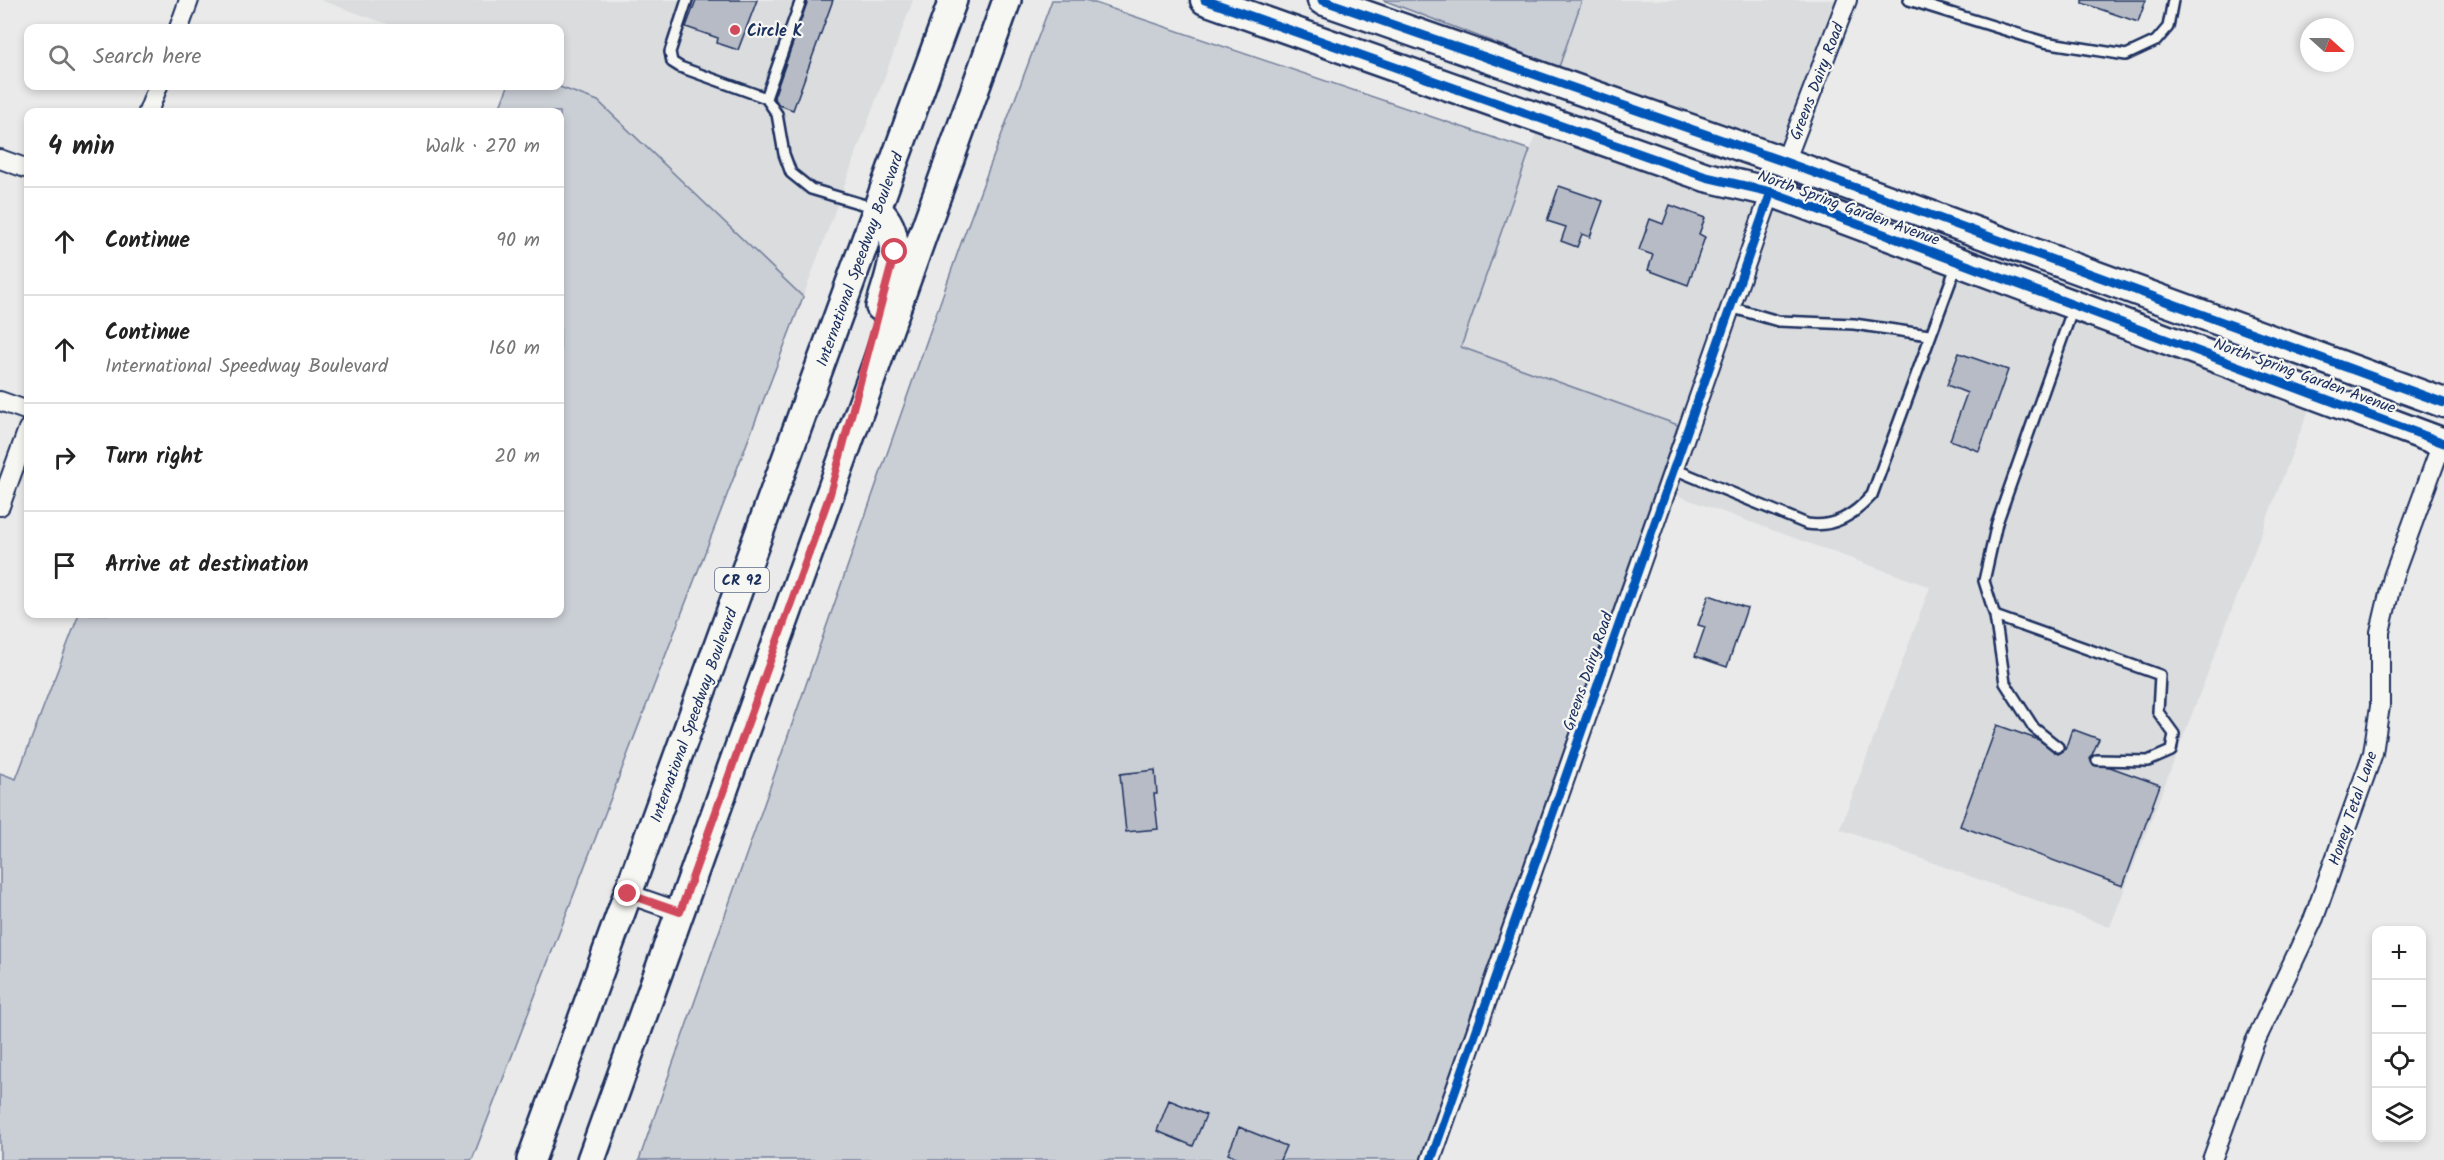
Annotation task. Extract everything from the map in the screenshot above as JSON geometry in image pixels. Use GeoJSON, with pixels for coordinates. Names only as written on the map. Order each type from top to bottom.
{"type":"FeatureCollection","features":[{"type":"Feature","properties":{"kind":"highway","name":"North Spring Garden Avenue"},"geometry":{"type":"LineString","coordinates":[[1205,0],[1706,177],[1771,192],[2443,443]]}},
{"type":"Feature","properties":{"kind":"highway","name":"North Spring Garden Avenue"},"geometry":{"type":"LineString","coordinates":[[1322,0],[1785,162],[2444,403]]}},
{"type":"Feature","properties":{"kind":"highway"},"geometry":{"type":"LineString","coordinates":[[1706,177],[1751,174],[1785,162]]}},
{"type":"Feature","properties":{"kind":"highway"},"geometry":{"type":"LineString","coordinates":[[1771,192],[1788,195],[1804,191],[1856,188]]}},
{"type":"Feature","properties":{"kind":"main road","name":"International Speedway Boulevard"},"geometry":{"type":"LineString","coordinates":[[531,1160],[953,0]]}},
{"type":"Feature","properties":{"kind":"main road","name":"CR 92"},"geometry":{"type":"LineString","coordinates":[[591,1160],[1007,0]]}},
{"type":"Feature","properties":{"kind":"main road"},"geometry":{"type":"LineString","coordinates":[[830,494],[895,252],[893,231],[886,217],[877,209]]}},
{"type":"Feature","properties":{"kind":"street"},"geometry":{"type":"LineString","coordinates":[[180,24],[189,0]]}},
{"type":"Feature","properties":{"kind":"street","name":"Greens Dairy Road"},"geometry":{"type":"LineString","coordinates":[[1785,162],[1847,0]]}},
{"type":"Feature","properties":{"kind":"street"},"geometry":{"type":"LineString","coordinates":[[150,108],[156,90]]}},
{"type":"Feature","properties":{"kind":"street"},"geometry":{"type":"LineString","coordinates":[[0,159],[24,168]]}},
{"type":"Feature","properties":{"kind":"street","name":"Greens Dairy Road"},"geometry":{"type":"LineString","coordinates":[[1431,1160],[1771,192]]}},
{"type":"Feature","properties":{"kind":"street"},"geometry":{"type":"LineString","coordinates":[[0,401],[24,410]]}},
{"type":"Feature","properties":{"kind":"street"},"geometry":{"type":"LineString","coordinates":[[0,506],[24,440]]}},
{"type":"Feature","properties":{"kind":"street","name":"Honey Tetal Lane"},"geometry":{"type":"LineString","coordinates":[[2212,1160],[2254,1044],[2314,918],[2373,753],[2380,706],[2380,632],[2393,577],[2443,443]]}},
{"type":"Feature","properties":{"kind":"street"},"geometry":{"type":"LineString","coordinates":[[628,894],[680,912]]}},
{"type":"Feature","properties":{"kind":"lane"},"geometry":{"type":"LineString","coordinates":[[687,0],[670,52],[672,62],[766,98],[777,114],[784,153],[791,173],[812,189],[877,209]]}},
{"type":"Feature","properties":{"kind":"lane"},"geometry":{"type":"LineString","coordinates":[[766,98],[801,0]]}},
{"type":"Feature","properties":{"kind":"lane"},"geometry":{"type":"LineString","coordinates":[[1909,0],[2044,42],[2126,55],[2156,41],[2168,27],[2173,0]]}},
{"type":"Feature","properties":{"kind":"lane"},"geometry":{"type":"LineString","coordinates":[[1674,469],[1807,524],[1821,526],[1839,521],[1859,509],[1872,495],[1929,335],[1958,262]]}},
{"type":"Feature","properties":{"kind":"lane"},"geometry":{"type":"LineString","coordinates":[[2058,747],[2034,728],[2005,682],[1995,616],[1984,581],[1997,523],[2074,305]]}},
{"type":"Feature","properties":{"kind":"lane"},"geometry":{"type":"LineString","coordinates":[[1730,308],[1778,321],[1854,324],[1929,335]]}},
{"type":"Feature","properties":{"kind":"lane"},"geometry":{"type":"LineString","coordinates":[[1995,616],[2160,675],[2158,712],[2174,734],[2171,751],[2148,761],[2097,760]]}},
{"type":"Feature","properties":{"kind":"shaded area"},"geometry":{"type":"Polygon","coordinates":[[[320,0],[913,0],[803,297],[598,101],[564,89],[564,24],[388,24],[320,0]]]}},
{"type":"Feature","properties":{"kind":"shaded area"},"geometry":{"type":"Polygon","coordinates":[[[1052,0],[1086,0],[1530,150],[1461,347],[1678,425],[1420,1160],[639,1160],[960,246],[1052,0]]]}},
{"type":"Feature","properties":{"kind":"shaded area"},"geometry":{"type":"Polygon","coordinates":[[[1383,0],[1582,0],[1559,67],[1383,0]]]}},
{"type":"Feature","properties":{"kind":"shaded area"},"geometry":{"type":"Polygon","coordinates":[[[1582,0],[1836,0],[1778,150],[1557,72],[1582,0]]]}},
{"type":"Feature","properties":{"kind":"shaded area"},"geometry":{"type":"Polygon","coordinates":[[[564,89],[598,101],[803,297],[472,1160],[0,1160],[0,773],[16,779],[77,618],[564,618],[564,108],[500,108],[506,90],[564,89]]]}},
{"type":"Feature","properties":{"kind":"shaded area"},"geometry":{"type":"Polygon","coordinates":[[[1538,128],[1757,198],[1678,425],[1461,347],[1538,128]]]}},
{"type":"Feature","properties":{"kind":"shaded area"},"geometry":{"type":"Polygon","coordinates":[[[1778,205],[2311,404],[2110,927],[1840,829],[1930,587],[1676,495],[1778,205]]]}},
{"type":"Feature","properties":{"kind":"building"},"geometry":{"type":"Polygon","coordinates":[[[696,0],[757,0],[738,50],[717,43],[718,38],[686,27],[696,0]]]}},
{"type":"Feature","properties":{"kind":"building","name":"Circle K"},"geometry":{"type":"Polygon","coordinates":[[[808,0],[833,0],[793,110],[779,105],[774,97],[808,0]]]}},
{"type":"Feature","properties":{"kind":"building"},"geometry":{"type":"Polygon","coordinates":[[[2082,0],[2146,0],[2138,22],[2082,3],[2082,0]]]}},
{"type":"Feature","properties":{"kind":"building"},"geometry":{"type":"Polygon","coordinates":[[[1559,186],[1603,201],[1590,237],[1582,234],[1577,247],[1561,241],[1566,227],[1547,221],[1559,186]]]}},
{"type":"Feature","properties":{"kind":"building"},"geometry":{"type":"Polygon","coordinates":[[[1670,205],[1705,218],[1699,234],[1705,237],[1688,285],[1648,270],[1653,255],[1639,250],[1650,219],[1663,224],[1670,205]]]}},
{"type":"Feature","properties":{"kind":"building"},"geometry":{"type":"Polygon","coordinates":[[[1959,353],[2008,370],[1979,451],[1950,440],[1967,393],[1947,385],[1959,353]]]}},
{"type":"Feature","properties":{"kind":"building"},"geometry":{"type":"Polygon","coordinates":[[[1709,595],[1747,608],[1727,667],[1695,656],[1705,627],[1698,625],[1709,595]]]}},
{"type":"Feature","properties":{"kind":"building"},"geometry":{"type":"Polygon","coordinates":[[[1997,725],[2039,740],[2058,754],[2065,750],[2072,729],[2099,739],[2090,759],[2093,765],[2110,767],[2160,785],[2123,886],[1960,826],[1997,725]]]}},
{"type":"Feature","properties":{"kind":"building"},"geometry":{"type":"Polygon","coordinates":[[[1155,770],[1157,794],[1154,794],[1158,829],[1126,832],[1120,774],[1155,770]]]}},
{"type":"Feature","properties":{"kind":"building"},"geometry":{"type":"Polygon","coordinates":[[[1169,1100],[1206,1115],[1193,1146],[1157,1131],[1169,1100]]]}},
{"type":"Feature","properties":{"kind":"building"},"geometry":{"type":"Polygon","coordinates":[[[1239,1127],[1286,1146],[1280,1160],[1244,1160],[1228,1154],[1239,1127]]]}},
{"type":"Feature","properties":{"kind":"cycle path"},"geometry":{"type":"LineString","coordinates":[[1205,0],[1706,177],[1771,192],[2444,443]]}},
{"type":"Feature","properties":{"kind":"cycle path"},"geometry":{"type":"LineString","coordinates":[[1322,0],[1785,162],[2444,403]]}},
{"type":"Feature","properties":{"kind":"cycle path"},"geometry":{"type":"LineString","coordinates":[[1431,1160],[1771,192]]}},
{"type":"Feature","properties":{"kind":"place","name":"Circle K"},"geometry":{"type":"Point","coordinates":[735,30]}},
{"type":"Feature","properties":{"kind":"route"},"geometry":{"type":"LineString","coordinates":[[628,894],[680,912],[830,494],[895,252]]}}]}
